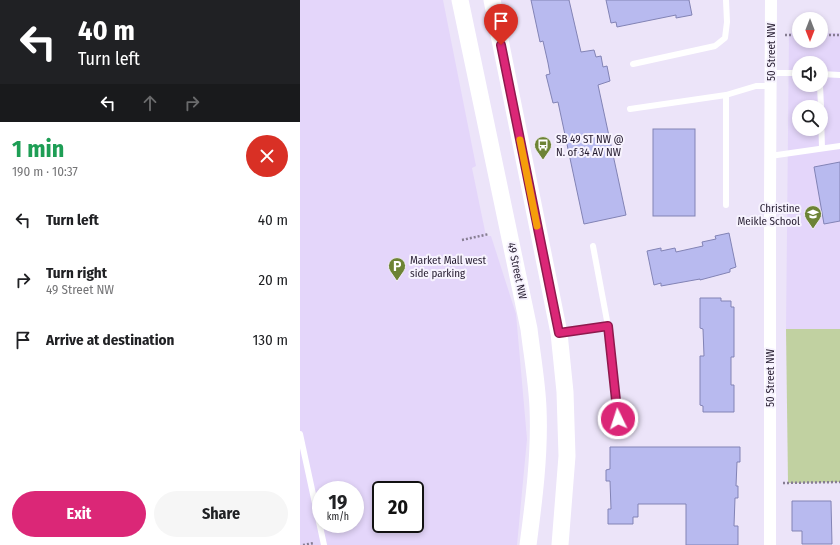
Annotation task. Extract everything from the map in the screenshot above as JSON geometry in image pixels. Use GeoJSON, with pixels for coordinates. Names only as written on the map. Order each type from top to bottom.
{"type":"FeatureCollection","features":[{"type":"Feature","properties":{"kind":"street","name":"49 Street NW"},"geometry":{"type":"LineString","coordinates":[[460,0],[529,329],[536,380],[538,408],[535,485],[528,545]]}},
{"type":"Feature","properties":{"kind":"street"},"geometry":{"type":"LineString","coordinates":[[492,0],[559,333],[565,392],[567,456],[560,545]]}},
{"type":"Feature","properties":{"kind":"street","name":"50 Street NW"},"geometry":{"type":"LineString","coordinates":[[770,545],[771,0]]}},
{"type":"Feature","properties":{"kind":"lane"},"geometry":{"type":"LineString","coordinates":[[633,64],[715,46],[725,38],[727,22],[726,0]]}},
{"type":"Feature","properties":{"kind":"lane"},"geometry":{"type":"LineString","coordinates":[[771,73],[792,73]]}},
{"type":"Feature","properties":{"kind":"lane"},"geometry":{"type":"LineString","coordinates":[[828,74],[840,74]]}},
{"type":"Feature","properties":{"kind":"lane"},"geometry":{"type":"LineString","coordinates":[[630,109],[726,95],[756,86],[771,86]]}},
{"type":"Feature","properties":{"kind":"lane"},"geometry":{"type":"LineString","coordinates":[[726,95],[726,205]]}},
{"type":"Feature","properties":{"kind":"lane"},"geometry":{"type":"LineString","coordinates":[[822,136],[822,148]]}},
{"type":"Feature","properties":{"kind":"lane"},"geometry":{"type":"LineString","coordinates":[[770,156],[840,146]]}},
{"type":"Feature","properties":{"kind":"lane"},"geometry":{"type":"LineString","coordinates":[[593,246],[608,326],[618,419]]}},
{"type":"Feature","properties":{"kind":"lane"},"geometry":{"type":"LineString","coordinates":[[559,333],[608,326]]}},
{"type":"Feature","properties":{"kind":"lane"},"geometry":{"type":"LineString","coordinates":[[300,434],[324,545]]}},
{"type":"Feature","properties":{"kind":"path"},"geometry":{"type":"LineString","coordinates":[[785,35],[792,35]]}},
{"type":"Feature","properties":{"kind":"path"},"geometry":{"type":"LineString","coordinates":[[828,35],[840,35]]}},
{"type":"Feature","properties":{"kind":"path"},"geometry":{"type":"LineString","coordinates":[[462,240],[489,234]]}},
{"type":"Feature","properties":{"kind":"path"},"geometry":{"type":"LineString","coordinates":[[770,483],[840,482]]}},
{"type":"Feature","properties":{"kind":"path"},"geometry":{"type":"LineString","coordinates":[[303,545],[308,544]]}},
{"type":"Feature","properties":{"kind":"shaded area","name":"Market Mall west side parking"},"geometry":{"type":"Polygon","coordinates":[[[300,0],[443,0],[476,166],[472,168],[486,236],[491,236],[516,314],[527,439],[517,545],[300,545],[300,0]]]}},
{"type":"Feature","properties":{"kind":"shaded area","name":"Christine Meikle School"},"geometry":{"type":"Polygon","coordinates":[[[789,33],[792,33],[792,48],[828,48],[828,33],[840,33],[840,329],[786,329],[789,33]]]}},
{"type":"Feature","properties":{"kind":"green space"},"geometry":{"type":"Polygon","coordinates":[[[786,329],[840,329],[840,482],[788,483],[786,329]]]}},
{"type":"Feature","properties":{"kind":"building"},"geometry":{"type":"Polygon","coordinates":[[[531,0],[569,0],[581,52],[594,50],[596,57],[601,56],[603,67],[607,66],[610,81],[598,85],[626,215],[584,224],[558,102],[553,103],[546,75],[550,74],[548,63],[543,41],[540,42],[531,0]]]}},
{"type":"Feature","properties":{"kind":"building"},"geometry":{"type":"Polygon","coordinates":[[[606,0],[689,0],[692,15],[676,18],[676,15],[617,27],[616,22],[611,23],[606,0]]]}},
{"type":"Feature","properties":{"kind":"building"},"geometry":{"type":"Polygon","coordinates":[[[653,129],[695,129],[695,216],[653,216],[653,129]]]}},
{"type":"Feature","properties":{"kind":"building"},"geometry":{"type":"Polygon","coordinates":[[[840,162],[840,221],[824,224],[814,167],[840,162]]]}},
{"type":"Feature","properties":{"kind":"building"},"geometry":{"type":"Polygon","coordinates":[[[729,233],[736,267],[730,269],[730,272],[700,280],[661,286],[661,283],[654,285],[647,251],[661,248],[661,251],[675,248],[676,252],[703,246],[702,242],[716,239],[715,236],[729,233]]]}},
{"type":"Feature","properties":{"kind":"building"},"geometry":{"type":"Polygon","coordinates":[[[700,298],[721,298],[721,301],[731,301],[731,307],[734,307],[734,357],[731,357],[731,385],[734,385],[734,412],[703,412],[703,406],[700,405],[700,356],[704,356],[703,329],[700,328],[700,298]]]}},
{"type":"Feature","properties":{"kind":"building"},"geometry":{"type":"Polygon","coordinates":[[[610,447],[740,447],[740,462],[737,462],[736,486],[738,486],[738,498],[735,498],[734,526],[738,526],[738,545],[686,545],[686,504],[638,504],[638,517],[633,517],[633,524],[608,524],[608,509],[611,509],[610,481],[606,481],[606,470],[610,469],[610,447]]]}},
{"type":"Feature","properties":{"kind":"building"},"geometry":{"type":"Polygon","coordinates":[[[792,501],[831,501],[832,544],[802,544],[802,531],[792,531],[792,501]]]}},
{"type":"Feature","properties":{"kind":"slow traffic"},"geometry":{"type":"LineString","coordinates":[[520,140],[537,226]]}},
{"type":"Feature","properties":{"kind":"place","name":"SB 49 ST NW @ N. of 34 AV NW"},"geometry":{"type":"Point","coordinates":[543,160]}},
{"type":"Feature","properties":{"kind":"place","name":"Christine Meikle School"},"geometry":{"type":"Point","coordinates":[813,229]}},
{"type":"Feature","properties":{"kind":"place","name":"Market Mall west side parking"},"geometry":{"type":"Point","coordinates":[397,281]}},
{"type":"Feature","properties":{"kind":"route"},"geometry":{"type":"LineString","coordinates":[[501,45],[559,333],[580,328],[608,326],[618,419]]}}]}
